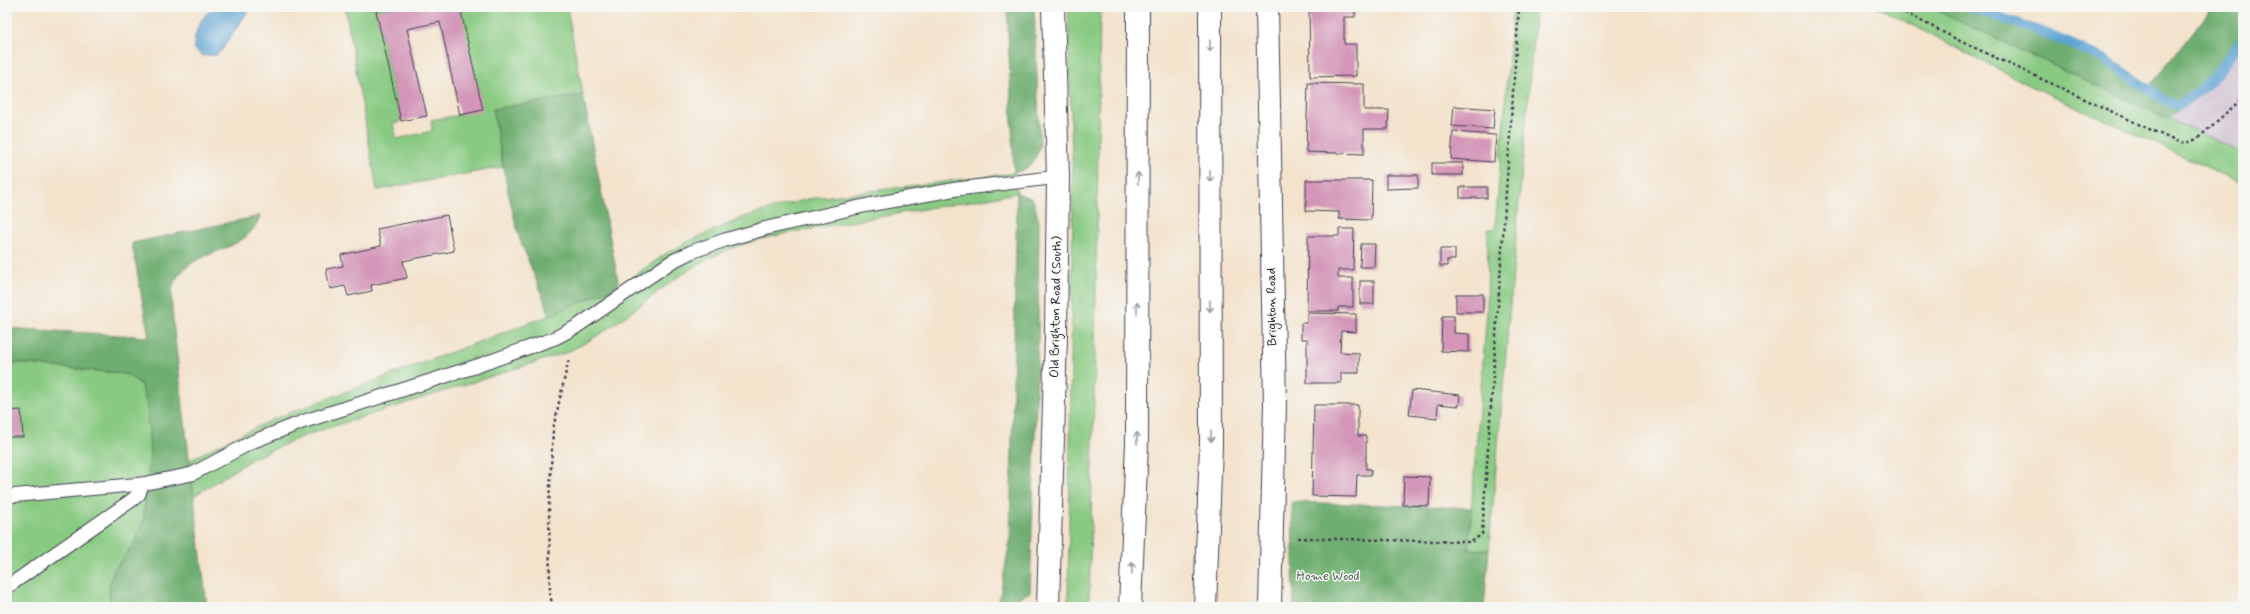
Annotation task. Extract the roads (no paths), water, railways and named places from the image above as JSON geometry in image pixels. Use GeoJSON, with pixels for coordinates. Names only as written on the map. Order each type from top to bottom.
{"type":"FeatureCollection","features":[{"type":"Feature","properties":{"kind":"main road","name":"Old Brighton Road (South)"},"geometry":{"type":"LineString","coordinates":[[1048,607],[1056,335],[1058,176],[1053,7]]}},
{"type":"Feature","properties":{"kind":"main road"},"geometry":{"type":"LineString","coordinates":[[1130,607],[1137,443],[1138,7]]}},
{"type":"Feature","properties":{"kind":"main road"},"geometry":{"type":"LineString","coordinates":[[1204,607],[1210,446],[1210,7]]}},
{"type":"Feature","properties":{"kind":"main road","name":"Brighton Road"},"geometry":{"type":"LineString","coordinates":[[1267,7],[1275,403],[1270,607]]}},
{"type":"Feature","properties":{"kind":"lane"},"geometry":{"type":"LineString","coordinates":[[9,496],[142,484],[180,477],[197,472],[254,441],[299,423],[526,349],[576,327],[672,262],[691,252],[725,240],[767,228],[868,205],[957,189],[1058,176]]}},
{"type":"Feature","properties":{"kind":"lane"},"geometry":{"type":"LineString","coordinates":[[7,587],[132,500],[139,494],[142,484]]}},
{"type":"Feature","properties":{"kind":"water"},"geometry":{"type":"Polygon","coordinates":[[[215,7],[251,7],[221,51],[216,55],[203,56],[194,49],[195,37],[199,25],[205,15],[215,7]]]}},
{"type":"Feature","properties":{"kind":"waterway"},"geometry":{"type":"LineString","coordinates":[[1971,7],[2050,35],[2102,58],[2164,100],[2177,105],[2186,101],[2204,86],[2222,67],[2243,39]]}},
{"type":"Feature","properties":{"kind":"park label","name":"Home Wood"},"geometry":{"type":"Point","coordinates":[1328,576]}}]}
